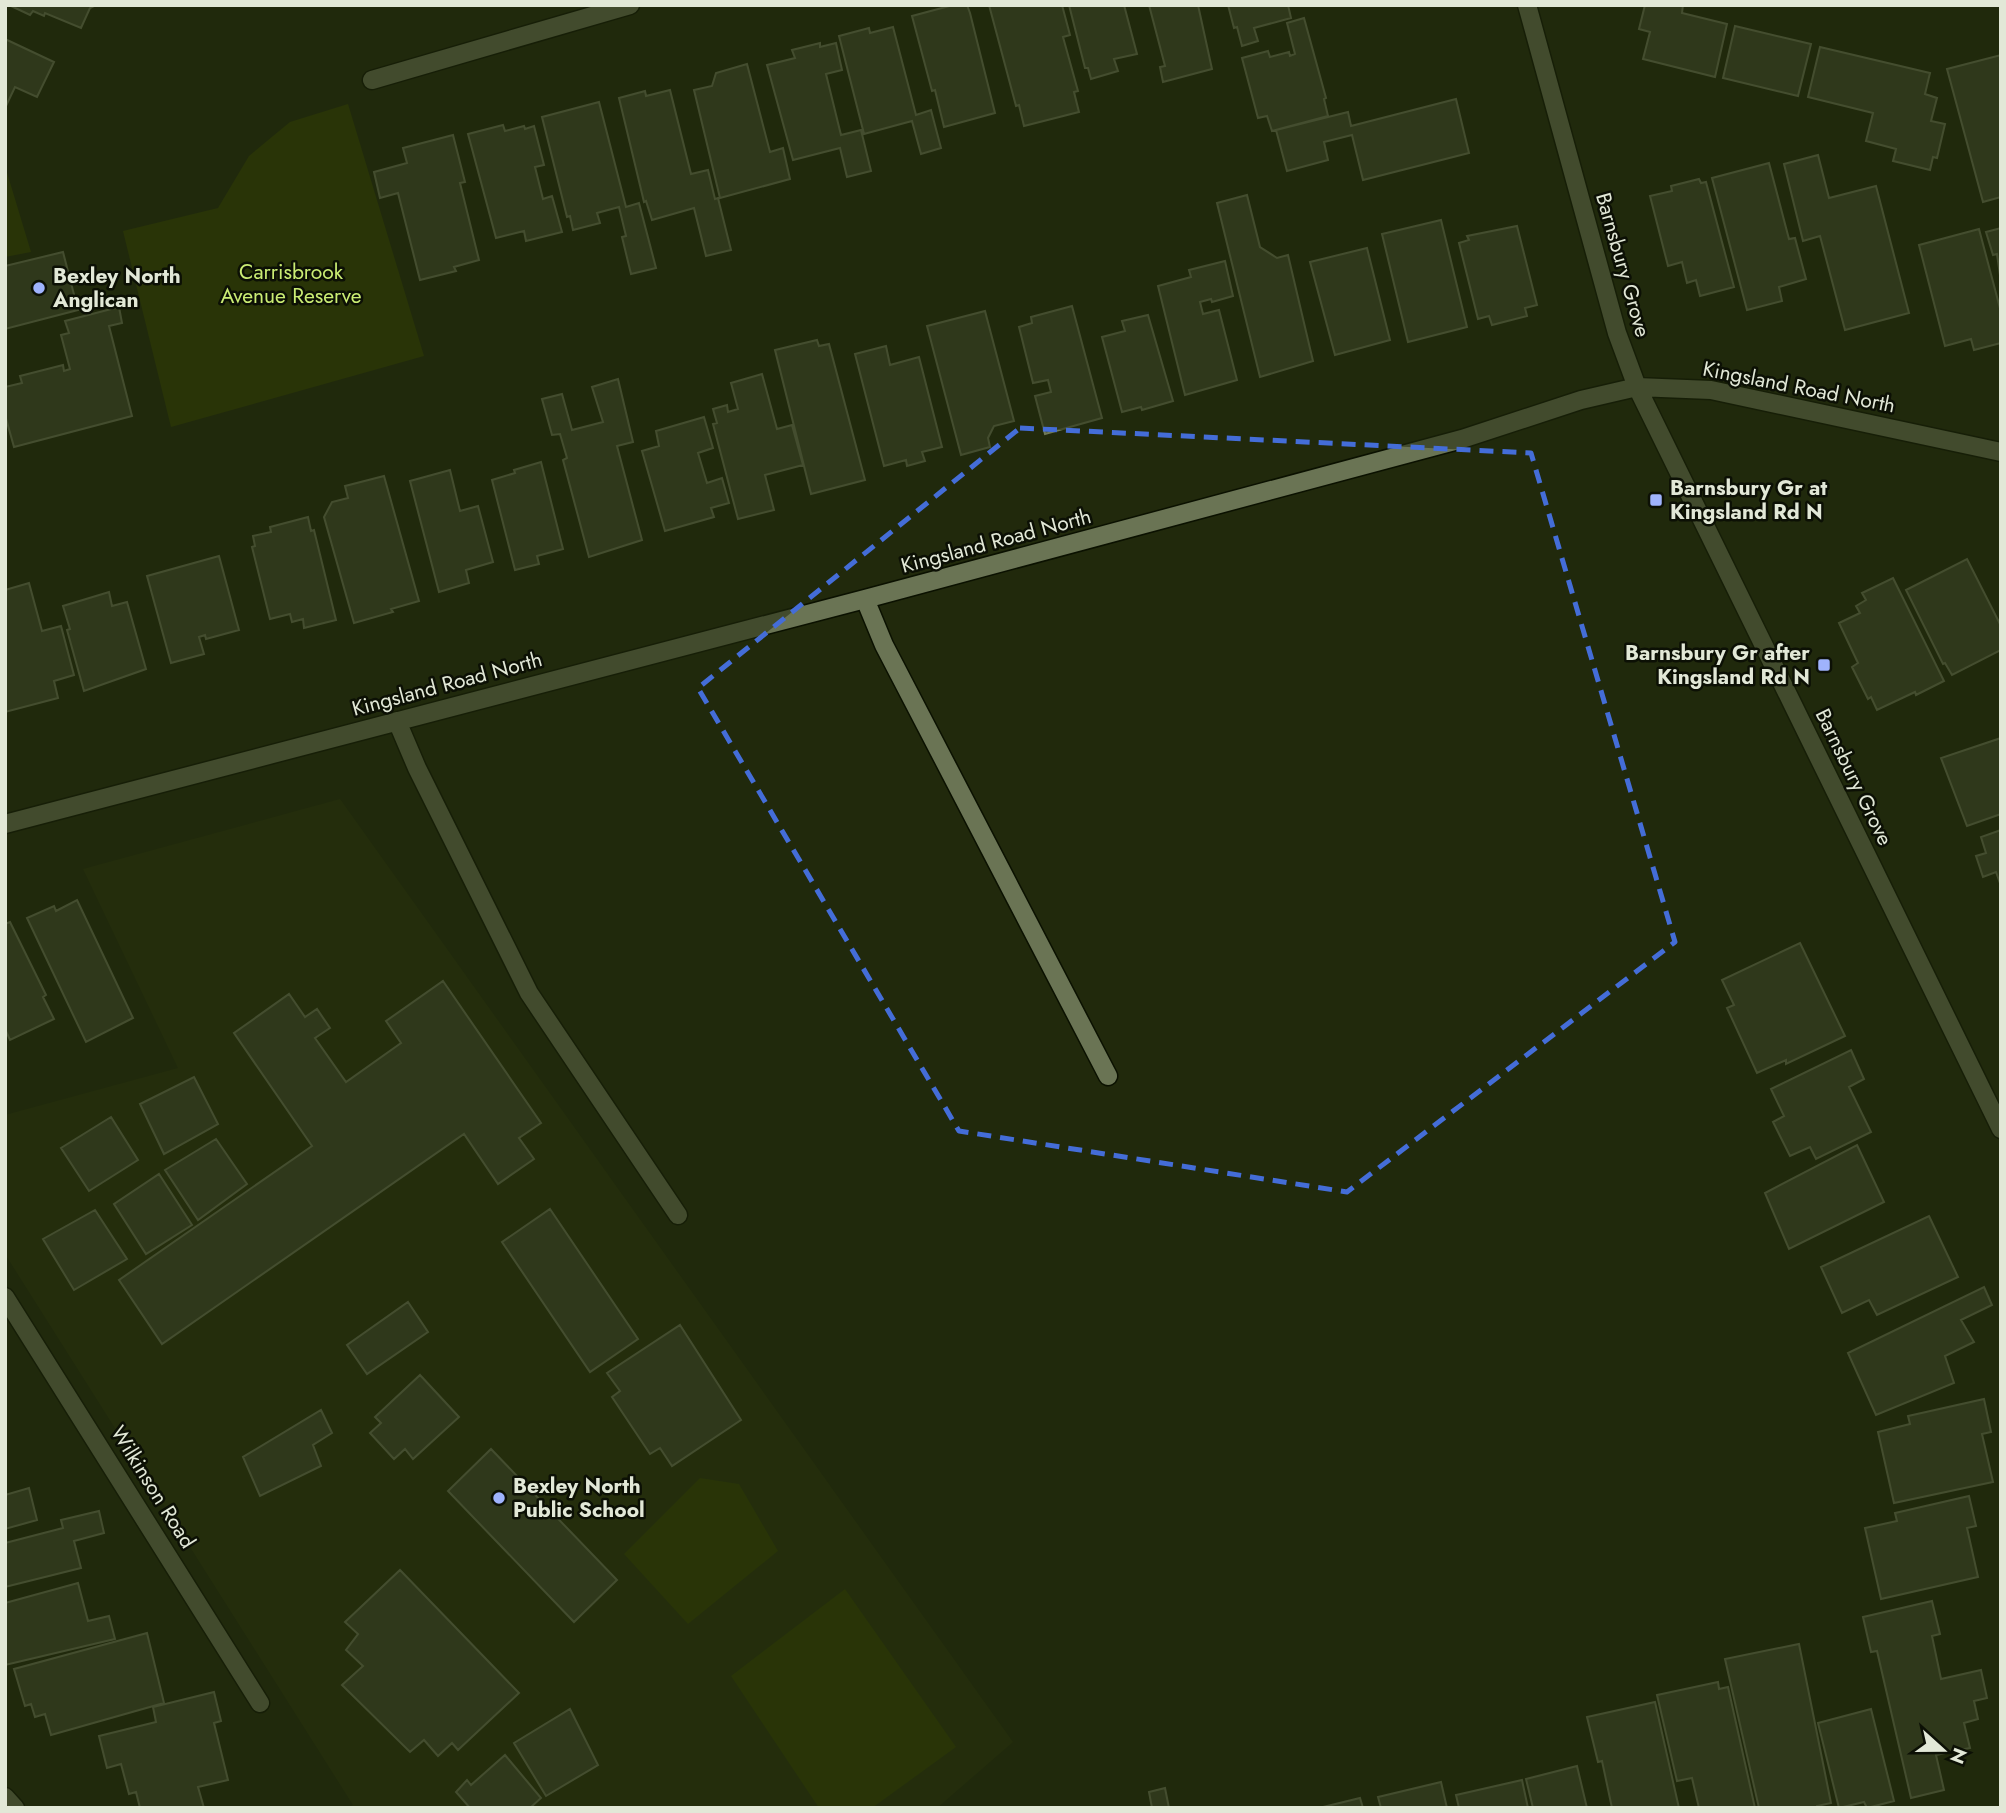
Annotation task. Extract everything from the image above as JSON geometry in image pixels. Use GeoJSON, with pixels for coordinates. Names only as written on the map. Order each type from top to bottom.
{"type":"FeatureCollection","features":[{"type":"Feature","properties":{"kind":"street"},"geometry":{"type":"LineString","coordinates":[[372,80],[609,8],[630,5]]}},
{"type":"Feature","properties":{"kind":"street","name":"Barnsbury Grove"},"geometry":{"type":"LineString","coordinates":[[1527,5],[1616,332],[1637,387],[2001,1129]]}},
{"type":"Feature","properties":{"kind":"street","name":"Kingsland Road North"},"geometry":{"type":"LineString","coordinates":[[5,824],[865,599],[1462,439],[1581,400],[1637,387],[1711,390],[2001,452]]}},
{"type":"Feature","properties":{"kind":"street"},"geometry":{"type":"LineString","coordinates":[[865,599],[884,645],[1108,1076]]}},
{"type":"Feature","properties":{"kind":"street"},"geometry":{"type":"LineString","coordinates":[[397,720],[416,768],[529,993],[678,1215]]}},
{"type":"Feature","properties":{"kind":"street","name":"Wilkinson Road"},"geometry":{"type":"LineString","coordinates":[[5,1297],[260,1703]]}},
{"type":"Feature","properties":{"kind":"street"},"geometry":{"type":"LineString","coordinates":[[5,1797],[15,1808]]}},
{"type":"Feature","properties":{"kind":"highlighted area"},"geometry":{"type":"Polygon","coordinates":[[[1020,428],[1531,453],[1675,942],[1347,1192],[959,1131],[698,688],[1020,428]]]}},
{"type":"Feature","properties":{"kind":"shaded area","name":"Bexley North Public School"},"geometry":{"type":"Polygon","coordinates":[[[340,799],[1013,1742],[937,1808],[345,1808],[353,1805],[5,1254],[5,1115],[178,1068],[83,869],[340,799]]]}},
{"type":"Feature","properties":{"kind":"green space","name":"Carrisbrook Avenue Reserve"},"geometry":{"type":"Polygon","coordinates":[[[348,104],[424,356],[171,427],[123,231],[218,208],[249,156],[290,122],[348,104]]]}},
{"type":"Feature","properties":{"kind":"green space"},"geometry":{"type":"Polygon","coordinates":[[[5,166],[31,252],[5,257],[5,166]]]}},
{"type":"Feature","properties":{"kind":"green space"},"geometry":{"type":"Polygon","coordinates":[[[700,1478],[739,1484],[778,1551],[688,1624],[624,1554],[700,1478]]]}},
{"type":"Feature","properties":{"kind":"green space"},"geometry":{"type":"Polygon","coordinates":[[[845,1589],[956,1747],[872,1808],[819,1808],[731,1676],[845,1589]]]}},
{"type":"Feature","properties":{"kind":"building"},"geometry":{"type":"Polygon","coordinates":[[[9,5],[96,5],[90,8],[81,28],[45,13],[44,16],[33,11],[30,15],[9,5]]]}},
{"type":"Feature","properties":{"kind":"building"},"geometry":{"type":"Polygon","coordinates":[[[953,5],[967,5],[995,113],[944,127],[912,16],[953,5]]]}},
{"type":"Feature","properties":{"kind":"building"},"geometry":{"type":"Polygon","coordinates":[[[989,5],[1062,5],[1070,35],[1063,37],[1078,91],[1074,92],[1079,112],[1024,126],[1019,105],[1016,106],[989,5]]]}},
{"type":"Feature","properties":{"kind":"building"},"geometry":{"type":"Polygon","coordinates":[[[1069,5],[1124,5],[1137,54],[1114,59],[1118,71],[1091,79],[1088,68],[1085,68],[1069,5]]]}},
{"type":"Feature","properties":{"kind":"building"},"geometry":{"type":"Polygon","coordinates":[[[1149,5],[1198,5],[1212,69],[1163,82],[1160,67],[1165,66],[1149,5]]]}},
{"type":"Feature","properties":{"kind":"building"},"geometry":{"type":"Polygon","coordinates":[[[1228,5],[1288,5],[1291,18],[1254,28],[1258,41],[1242,46],[1228,5]]]}},
{"type":"Feature","properties":{"kind":"building"},"geometry":{"type":"Polygon","coordinates":[[[1645,5],[1683,5],[1682,13],[1727,24],[1715,77],[1643,59],[1650,32],[1639,29],[1645,5]]]}},
{"type":"Feature","properties":{"kind":"building"},"geometry":{"type":"Polygon","coordinates":[[[1304,18],[1326,98],[1328,116],[1272,131],[1267,116],[1258,118],[1242,58],[1268,51],[1270,57],[1289,52],[1290,56],[1295,54],[1287,23],[1304,18]]]}},
{"type":"Feature","properties":{"kind":"building"},"geometry":{"type":"Polygon","coordinates":[[[1735,26],[1811,44],[1798,96],[1723,78],[1735,26]]]}},
{"type":"Feature","properties":{"kind":"building"},"geometry":{"type":"Polygon","coordinates":[[[893,27],[916,115],[931,110],[941,148],[921,154],[912,121],[864,134],[839,36],[869,28],[870,33],[893,27]]]}},
{"type":"Feature","properties":{"kind":"building"},"geometry":{"type":"Polygon","coordinates":[[[5,39],[54,62],[37,97],[15,87],[5,108],[5,39]]]}},
{"type":"Feature","properties":{"kind":"building"},"geometry":{"type":"Polygon","coordinates":[[[820,43],[820,47],[836,43],[842,70],[826,74],[841,135],[861,130],[871,171],[847,177],[840,148],[793,160],[767,65],[795,58],[792,50],[820,43]]]}},
{"type":"Feature","properties":{"kind":"building"},"geometry":{"type":"Polygon","coordinates":[[[1820,47],[1930,73],[1925,94],[1937,98],[1931,121],[1945,124],[1937,158],[1933,157],[1930,170],[1893,161],[1896,149],[1866,141],[1873,113],[1808,97],[1820,47]]]}},
{"type":"Feature","properties":{"kind":"building"},"geometry":{"type":"Polygon","coordinates":[[[2001,55],[2001,197],[1983,202],[1947,69],[2001,55]]]}},
{"type":"Feature","properties":{"kind":"building"},"geometry":{"type":"Polygon","coordinates":[[[747,64],[770,152],[783,148],[790,179],[720,198],[694,90],[712,86],[716,73],[747,64]]]}},
{"type":"Feature","properties":{"kind":"building"},"geometry":{"type":"Polygon","coordinates":[[[670,90],[691,174],[708,170],[731,250],[706,256],[694,208],[652,220],[646,201],[644,202],[619,98],[645,91],[646,96],[670,90]]]}},
{"type":"Feature","properties":{"kind":"building"},"geometry":{"type":"Polygon","coordinates":[[[1456,99],[1469,153],[1363,180],[1352,135],[1324,142],[1328,160],[1287,171],[1276,130],[1348,112],[1351,126],[1456,99]]]}},
{"type":"Feature","properties":{"kind":"building"},"geometry":{"type":"Polygon","coordinates":[[[599,102],[626,207],[639,203],[656,268],[631,274],[622,237],[626,236],[619,207],[597,213],[600,223],[573,230],[570,216],[567,217],[542,117],[599,102]]]}},
{"type":"Feature","properties":{"kind":"building"},"geometry":{"type":"Polygon","coordinates":[[[503,125],[505,131],[534,126],[544,165],[535,167],[543,199],[552,196],[562,232],[526,241],[524,231],[496,238],[468,134],[503,125]]]}},
{"type":"Feature","properties":{"kind":"building"},"geometry":{"type":"Polygon","coordinates":[[[453,135],[465,182],[460,183],[479,260],[454,267],[456,271],[420,280],[398,193],[380,198],[374,172],[407,163],[403,148],[453,135]]]}},
{"type":"Feature","properties":{"kind":"building"},"geometry":{"type":"Polygon","coordinates":[[[1818,155],[1829,198],[1876,186],[1909,313],[1845,330],[1820,236],[1803,241],[1784,164],[1818,155]]]}},
{"type":"Feature","properties":{"kind":"building"},"geometry":{"type":"Polygon","coordinates":[[[1769,163],[1789,239],[1795,238],[1806,279],[1779,287],[1782,301],[1747,310],[1712,178],[1769,163]]]}},
{"type":"Feature","properties":{"kind":"building"},"geometry":{"type":"Polygon","coordinates":[[[1699,179],[1701,183],[1706,182],[1734,287],[1700,296],[1696,280],[1687,283],[1682,262],[1668,266],[1650,196],[1672,191],[1671,186],[1699,179]]]}},
{"type":"Feature","properties":{"kind":"building"},"geometry":{"type":"Polygon","coordinates":[[[1247,195],[1260,247],[1277,258],[1288,255],[1313,361],[1260,377],[1217,203],[1247,195]]]}},
{"type":"Feature","properties":{"kind":"building"},"geometry":{"type":"Polygon","coordinates":[[[1441,220],[1467,327],[1408,342],[1382,234],[1441,220]]]}},
{"type":"Feature","properties":{"kind":"building"},"geometry":{"type":"Polygon","coordinates":[[[1517,226],[1537,305],[1525,308],[1527,316],[1492,325],[1489,316],[1478,319],[1459,243],[1469,240],[1467,236],[1517,226]]]}},
{"type":"Feature","properties":{"kind":"building"},"geometry":{"type":"Polygon","coordinates":[[[2001,228],[2001,282],[1997,254],[1993,255],[1986,232],[2001,228]]]}},
{"type":"Feature","properties":{"kind":"building"},"geometry":{"type":"Polygon","coordinates":[[[1979,229],[2001,312],[2001,343],[1974,350],[1971,339],[1945,346],[1919,245],[1979,229]]]}},
{"type":"Feature","properties":{"kind":"building"},"geometry":{"type":"Polygon","coordinates":[[[1367,248],[1390,340],[1335,355],[1310,262],[1367,248]]]}},
{"type":"Feature","properties":{"kind":"building","name":"Bexley North Anglican"},"geometry":{"type":"Polygon","coordinates":[[[63,252],[78,310],[5,329],[5,266],[63,252]]]}},
{"type":"Feature","properties":{"kind":"building"},"geometry":{"type":"Polygon","coordinates":[[[1225,261],[1233,296],[1212,302],[1211,299],[1200,302],[1203,314],[1219,310],[1237,380],[1185,395],[1158,286],[1191,277],[1189,270],[1225,261]]]}},
{"type":"Feature","properties":{"kind":"building"},"geometry":{"type":"Polygon","coordinates":[[[1072,306],[1102,418],[1045,434],[1035,396],[1051,392],[1048,380],[1033,383],[1019,327],[1032,323],[1031,317],[1072,306]]]}},
{"type":"Feature","properties":{"kind":"building"},"geometry":{"type":"Polygon","coordinates":[[[119,307],[122,323],[109,326],[132,416],[14,447],[5,415],[5,387],[22,383],[20,376],[63,365],[64,371],[70,369],[61,335],[69,333],[65,321],[119,307]]]}},
{"type":"Feature","properties":{"kind":"building"},"geometry":{"type":"Polygon","coordinates":[[[985,311],[1014,421],[994,426],[988,438],[990,447],[961,455],[927,326],[985,311]]]}},
{"type":"Feature","properties":{"kind":"building"},"geometry":{"type":"Polygon","coordinates":[[[1148,315],[1173,401],[1142,410],[1141,407],[1122,412],[1102,337],[1125,331],[1122,321],[1148,315]]]}},
{"type":"Feature","properties":{"kind":"building"},"geometry":{"type":"Polygon","coordinates":[[[817,340],[819,346],[829,344],[865,480],[811,494],[775,350],[817,340]]]}},
{"type":"Feature","properties":{"kind":"building"},"geometry":{"type":"Polygon","coordinates":[[[886,346],[890,365],[919,357],[942,447],[922,452],[925,461],[907,466],[906,460],[884,466],[855,354],[886,346]]]}},
{"type":"Feature","properties":{"kind":"building"},"geometry":{"type":"Polygon","coordinates":[[[762,374],[777,429],[792,425],[803,465],[765,475],[774,510],[738,519],[713,424],[717,423],[713,409],[727,405],[728,412],[738,409],[731,383],[762,374]]]}},
{"type":"Feature","properties":{"kind":"building"},"geometry":{"type":"Polygon","coordinates":[[[618,379],[633,442],[617,446],[642,540],[589,557],[563,460],[567,458],[560,434],[552,435],[542,399],[562,394],[572,430],[603,422],[592,387],[618,379]]]}},
{"type":"Feature","properties":{"kind":"building"},"geometry":{"type":"Polygon","coordinates":[[[704,417],[713,448],[698,453],[707,483],[722,478],[729,503],[711,508],[714,517],[665,531],[642,451],[659,446],[656,431],[704,417]]]}},
{"type":"Feature","properties":{"kind":"building"},"geometry":{"type":"Polygon","coordinates":[[[541,462],[563,549],[537,556],[539,564],[515,570],[492,480],[541,462]]]}},
{"type":"Feature","properties":{"kind":"building"},"geometry":{"type":"Polygon","coordinates":[[[450,470],[460,511],[478,506],[493,562],[466,570],[469,583],[439,592],[410,481],[450,470]]]}},
{"type":"Feature","properties":{"kind":"building"},"geometry":{"type":"Polygon","coordinates":[[[384,476],[419,601],[354,623],[324,517],[332,502],[348,498],[345,486],[384,476]]]}},
{"type":"Feature","properties":{"kind":"building"},"geometry":{"type":"Polygon","coordinates":[[[308,517],[311,531],[314,530],[336,620],[304,628],[303,619],[292,622],[290,614],[270,619],[252,547],[255,546],[253,536],[271,532],[270,527],[308,517]]]}},
{"type":"Feature","properties":{"kind":"building"},"geometry":{"type":"Polygon","coordinates":[[[219,556],[239,630],[206,639],[205,635],[199,637],[204,654],[171,663],[147,576],[219,556]]]}},
{"type":"Feature","properties":{"kind":"building"},"geometry":{"type":"Polygon","coordinates":[[[1967,559],[2001,626],[2001,650],[1952,675],[1945,663],[1943,664],[1906,590],[1967,559]]]}},
{"type":"Feature","properties":{"kind":"building"},"geometry":{"type":"Polygon","coordinates":[[[1893,578],[1944,681],[1877,710],[1871,697],[1868,699],[1852,667],[1858,663],[1839,623],[1860,613],[1856,606],[1866,600],[1862,593],[1893,578]]]}},
{"type":"Feature","properties":{"kind":"building"},"geometry":{"type":"Polygon","coordinates":[[[29,583],[42,631],[61,626],[74,675],[54,681],[58,698],[5,712],[5,590],[29,583]]]}},
{"type":"Feature","properties":{"kind":"building"},"geometry":{"type":"Polygon","coordinates":[[[109,592],[112,606],[127,602],[146,669],[84,691],[63,606],[109,592]]]}},
{"type":"Feature","properties":{"kind":"building"},"geometry":{"type":"Polygon","coordinates":[[[2001,738],[2001,814],[1967,826],[1941,758],[2001,738]]]}},
{"type":"Feature","properties":{"kind":"building"},"geometry":{"type":"Polygon","coordinates":[[[2001,830],[2001,886],[1996,872],[1983,877],[1976,856],[1986,853],[1981,837],[2001,830]]]}},
{"type":"Feature","properties":{"kind":"building"},"geometry":{"type":"Polygon","coordinates":[[[77,900],[133,1018],[86,1042],[27,918],[54,906],[56,911],[77,900]]]}},
{"type":"Feature","properties":{"kind":"building"},"geometry":{"type":"Polygon","coordinates":[[[10,922],[46,995],[43,997],[54,1019],[10,1040],[5,1029],[5,924],[10,922]]]}},
{"type":"Feature","properties":{"kind":"building"},"geometry":{"type":"Polygon","coordinates":[[[1800,943],[1845,1036],[1786,1064],[1786,1060],[1757,1073],[1727,1008],[1734,1005],[1722,980],[1800,943]]]}},
{"type":"Feature","properties":{"kind":"building"},"geometry":{"type":"Polygon","coordinates":[[[443,981],[541,1123],[519,1138],[534,1159],[498,1184],[464,1134],[162,1344],[119,1280],[312,1146],[234,1033],[289,994],[305,1017],[317,1009],[330,1028],[315,1038],[346,1082],[401,1043],[386,1021],[443,981]]]}},
{"type":"Feature","properties":{"kind":"building"},"geometry":{"type":"Polygon","coordinates":[[[1851,1050],[1864,1079],[1849,1087],[1871,1132],[1816,1159],[1810,1147],[1790,1156],[1773,1122],[1784,1116],[1771,1089],[1851,1050]]]}},
{"type":"Feature","properties":{"kind":"building"},"geometry":{"type":"Polygon","coordinates":[[[194,1077],[218,1124],[164,1154],[140,1104],[194,1077]]]}},
{"type":"Feature","properties":{"kind":"building"},"geometry":{"type":"Polygon","coordinates":[[[111,1117],[138,1160],[89,1191],[61,1148],[111,1117]]]}},
{"type":"Feature","properties":{"kind":"building"},"geometry":{"type":"Polygon","coordinates":[[[216,1139],[247,1184],[198,1220],[165,1170],[216,1139]]]}},
{"type":"Feature","properties":{"kind":"building"},"geometry":{"type":"Polygon","coordinates":[[[1857,1145],[1884,1202],[1789,1249],[1765,1193],[1857,1145]]]}},
{"type":"Feature","properties":{"kind":"building"},"geometry":{"type":"Polygon","coordinates":[[[159,1174],[192,1225],[146,1254],[114,1204],[159,1174]]]}},
{"type":"Feature","properties":{"kind":"building"},"geometry":{"type":"Polygon","coordinates":[[[550,1209],[638,1339],[590,1372],[502,1242],[550,1209]]]}},
{"type":"Feature","properties":{"kind":"building"},"geometry":{"type":"Polygon","coordinates":[[[95,1210],[127,1259],[74,1290],[43,1239],[95,1210]]]}},
{"type":"Feature","properties":{"kind":"building"},"geometry":{"type":"Polygon","coordinates":[[[1929,1216],[1958,1277],[1877,1315],[1869,1300],[1842,1313],[1821,1267],[1929,1216]]]}},
{"type":"Feature","properties":{"kind":"building"},"geometry":{"type":"Polygon","coordinates":[[[1984,1287],[1992,1305],[1961,1320],[1974,1342],[1945,1356],[1954,1383],[1876,1415],[1848,1353],[1984,1287]]]}},
{"type":"Feature","properties":{"kind":"building"},"geometry":{"type":"Polygon","coordinates":[[[408,1302],[428,1332],[367,1374],[347,1345],[408,1302]]]}},
{"type":"Feature","properties":{"kind":"building"},"geometry":{"type":"Polygon","coordinates":[[[680,1325],[741,1420],[672,1466],[660,1448],[650,1454],[612,1397],[620,1391],[607,1373],[680,1325]]]}},
{"type":"Feature","properties":{"kind":"building"},"geometry":{"type":"Polygon","coordinates":[[[420,1375],[459,1417],[413,1459],[405,1449],[394,1459],[370,1433],[381,1423],[375,1417],[420,1375]]]}},
{"type":"Feature","properties":{"kind":"building"},"geometry":{"type":"Polygon","coordinates":[[[1984,1399],[1991,1432],[1982,1434],[1993,1482],[1894,1503],[1878,1432],[1910,1424],[1908,1416],[1984,1399]]]}},
{"type":"Feature","properties":{"kind":"building"},"geometry":{"type":"Polygon","coordinates":[[[321,1410],[332,1433],[313,1445],[321,1466],[260,1496],[243,1457],[321,1410]]]}},
{"type":"Feature","properties":{"kind":"building"},"geometry":{"type":"Polygon","coordinates":[[[491,1449],[617,1580],[574,1622],[448,1491],[491,1449]]]}},
{"type":"Feature","properties":{"kind":"building"},"geometry":{"type":"Polygon","coordinates":[[[29,1488],[37,1520],[5,1529],[5,1495],[29,1488]]]}},
{"type":"Feature","properties":{"kind":"building"},"geometry":{"type":"Polygon","coordinates":[[[1969,1496],[1976,1526],[1967,1528],[1978,1577],[1881,1599],[1865,1528],[1897,1521],[1895,1513],[1969,1496]]]}},
{"type":"Feature","properties":{"kind":"building"},"geometry":{"type":"Polygon","coordinates":[[[99,1511],[104,1533],[74,1541],[81,1568],[5,1587],[5,1543],[63,1528],[61,1520],[99,1511]]]}},
{"type":"Feature","properties":{"kind":"building"},"geometry":{"type":"Polygon","coordinates":[[[400,1570],[519,1693],[458,1750],[452,1743],[438,1756],[424,1740],[410,1752],[342,1685],[363,1666],[346,1650],[358,1634],[345,1622],[400,1570]]]}},
{"type":"Feature","properties":{"kind":"building"},"geometry":{"type":"Polygon","coordinates":[[[78,1583],[88,1621],[109,1616],[115,1639],[5,1665],[5,1603],[78,1583]]]}},
{"type":"Feature","properties":{"kind":"building"},"geometry":{"type":"Polygon","coordinates":[[[1932,1601],[1940,1634],[1932,1636],[1941,1679],[1981,1670],[1987,1698],[1974,1701],[1978,1719],[1964,1723],[1970,1748],[1936,1755],[1944,1790],[1911,1798],[1877,1651],[1871,1652],[1863,1617],[1932,1601]]]}},
{"type":"Feature","properties":{"kind":"building"},"geometry":{"type":"Polygon","coordinates":[[[147,1633],[164,1703],[51,1735],[45,1714],[35,1717],[31,1704],[25,1706],[14,1669],[147,1633]]]}},
{"type":"Feature","properties":{"kind":"building"},"geometry":{"type":"Polygon","coordinates":[[[1799,1644],[1831,1803],[1817,1808],[1759,1808],[1725,1659],[1799,1644]]]}},
{"type":"Feature","properties":{"kind":"building"},"geometry":{"type":"Polygon","coordinates":[[[1718,1682],[1719,1689],[1728,1687],[1755,1808],[1699,1808],[1692,1778],[1677,1781],[1657,1695],[1718,1682]]]}},
{"type":"Feature","properties":{"kind":"building"},"geometry":{"type":"Polygon","coordinates":[[[214,1692],[221,1721],[214,1723],[228,1780],[198,1787],[204,1808],[140,1808],[136,1792],[129,1794],[121,1764],[107,1768],[99,1736],[156,1722],[153,1707],[214,1692]]]}},
{"type":"Feature","properties":{"kind":"building"},"geometry":{"type":"Polygon","coordinates":[[[1655,1702],[1679,1808],[1612,1808],[1602,1761],[1598,1762],[1587,1717],[1655,1702]]]}},
{"type":"Feature","properties":{"kind":"building"},"geometry":{"type":"Polygon","coordinates":[[[570,1709],[598,1765],[546,1796],[514,1743],[570,1709]]]}},
{"type":"Feature","properties":{"kind":"building"},"geometry":{"type":"Polygon","coordinates":[[[1871,1709],[1894,1801],[1867,1808],[1864,1802],[1839,1808],[1818,1723],[1871,1709]]]}},
{"type":"Feature","properties":{"kind":"building"},"geometry":{"type":"Polygon","coordinates":[[[505,1755],[541,1798],[530,1808],[470,1808],[456,1792],[467,1780],[471,1785],[505,1755]]]}},
{"type":"Feature","properties":{"kind":"building"},"geometry":{"type":"Polygon","coordinates":[[[1577,1766],[1587,1808],[1533,1808],[1526,1779],[1577,1766]]]}},
{"type":"Feature","properties":{"kind":"building"},"geometry":{"type":"Polygon","coordinates":[[[1522,1780],[1528,1808],[1459,1808],[1456,1795],[1522,1780]]]}},
{"type":"Feature","properties":{"kind":"building"},"geometry":{"type":"Polygon","coordinates":[[[1441,1782],[1447,1808],[1381,1808],[1378,1797],[1441,1782]]]}},
{"type":"Feature","properties":{"kind":"building"},"geometry":{"type":"Polygon","coordinates":[[[1165,1788],[1169,1808],[1152,1808],[1149,1792],[1165,1788]]]}},
{"type":"Feature","properties":{"kind":"building"},"geometry":{"type":"Polygon","coordinates":[[[1360,1798],[1363,1808],[1319,1808],[1360,1798]]]}},
{"type":"Feature","properties":{"kind":"place","name":"Bexley North Anglican"},"geometry":{"type":"Point","coordinates":[39,288]}},
{"type":"Feature","properties":{"kind":"place","name":"Barnsbury Gr at Kingsland Rd N"},"geometry":{"type":"Point","coordinates":[1656,500]}},
{"type":"Feature","properties":{"kind":"place","name":"Barnsbury Gr after Kingsland Rd N"},"geometry":{"type":"Point","coordinates":[1824,665]}},
{"type":"Feature","properties":{"kind":"place","name":"Bexley North Public School"},"geometry":{"type":"Point","coordinates":[499,1498]}}]}
